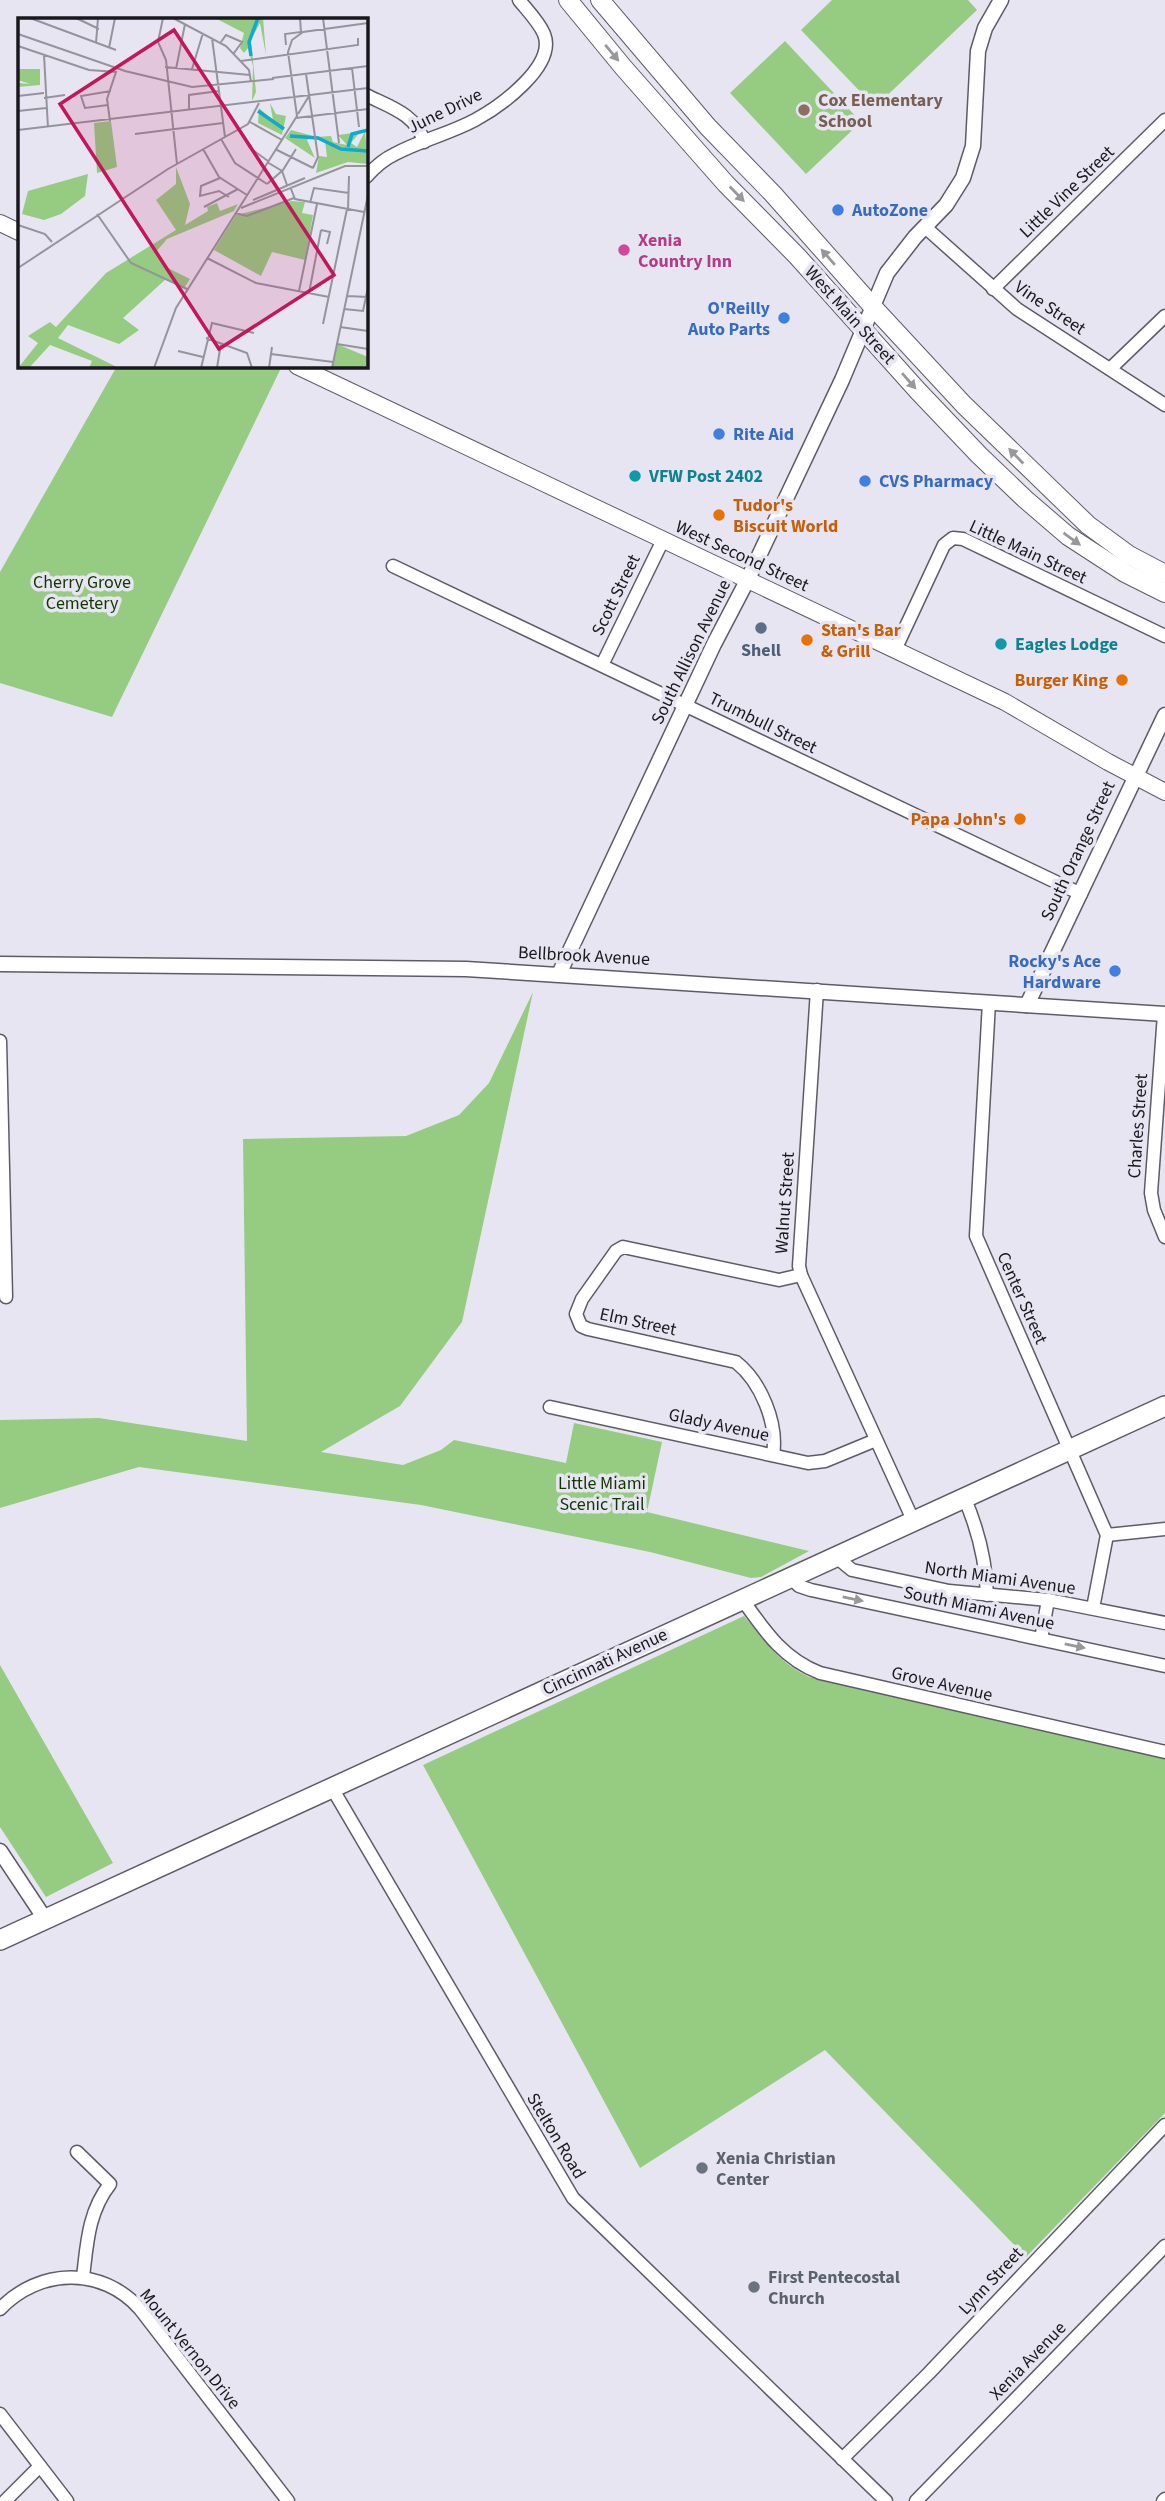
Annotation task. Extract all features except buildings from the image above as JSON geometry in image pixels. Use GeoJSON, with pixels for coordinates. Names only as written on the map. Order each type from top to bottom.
{"type":"FeatureCollection","features":[{"type":"Feature","properties":{"kind":"highway","name":"Cincinnati Avenue"},"geometry":{"type":"LineString","coordinates":[[0,1940],[1165,1406]]}},
{"type":"Feature","properties":{"kind":"highway","name":"Cincinnati Avenue"},"geometry":{"type":"LineString","coordinates":[[0,1946],[45,1919]]}},
{"type":"Feature","properties":{"kind":"main road","name":"West Main Street"},"geometry":{"type":"LineString","coordinates":[[568,0],[717,173],[797,256],[979,455],[1044,516],[1091,552],[1165,593]]}},
{"type":"Feature","properties":{"kind":"main road","name":"West Main Street"},"geometry":{"type":"LineString","coordinates":[[600,0],[708,127],[773,194],[964,405],[1075,514],[1129,555],[1165,574]]}},
{"type":"Feature","properties":{"kind":"main road"},"geometry":{"type":"LineString","coordinates":[[0,223],[18,232]]}},
{"type":"Feature","properties":{"kind":"main road","name":"West Second Street"},"geometry":{"type":"LineString","coordinates":[[301,368],[1009,704],[1165,792]]}},
{"type":"Feature","properties":{"kind":"street","name":"June Drive"},"geometry":{"type":"LineString","coordinates":[[368,175],[396,153],[477,119],[515,91],[541,63],[546,51],[544,34],[519,0]]}},
{"type":"Feature","properties":{"kind":"street","name":"South Allison Avenue"},"geometry":{"type":"LineString","coordinates":[[559,974],[685,705],[748,579],[874,308],[880,288],[893,263],[952,197],[968,163],[975,127],[978,51],[985,28],[1001,0]]}},
{"type":"Feature","properties":{"kind":"street"},"geometry":{"type":"LineString","coordinates":[[368,96],[411,119],[422,134],[424,142]]}},
{"type":"Feature","properties":{"kind":"street","name":"Little Vine Street"},"geometry":{"type":"LineString","coordinates":[[993,289],[1165,120]]}},
{"type":"Feature","properties":{"kind":"street","name":"Vine Street"},"geometry":{"type":"LineString","coordinates":[[925,226],[1017,309],[1165,405]]}},
{"type":"Feature","properties":{"kind":"street"},"geometry":{"type":"LineString","coordinates":[[1110,369],[1165,316]]}},
{"type":"Feature","properties":{"kind":"street","name":"Little Main Street"},"geometry":{"type":"LineString","coordinates":[[895,650],[944,545],[953,538],[963,539],[1165,636]]}},
{"type":"Feature","properties":{"kind":"street","name":"Scott Street"},"geometry":{"type":"LineString","coordinates":[[602,665],[663,540]]}},
{"type":"Feature","properties":{"kind":"street","name":"Trumbull Street"},"geometry":{"type":"LineString","coordinates":[[393,566],[1081,894]]}},
{"type":"Feature","properties":{"kind":"street","name":"South Orange Street"},"geometry":{"type":"LineString","coordinates":[[1027,1005],[1165,715]]}},
{"type":"Feature","properties":{"kind":"street","name":"Bellbrook Avenue"},"geometry":{"type":"LineString","coordinates":[[0,964],[466,969],[1164,1014]]}},
{"type":"Feature","properties":{"kind":"street","name":"Walnut Street"},"geometry":{"type":"LineString","coordinates":[[817,990],[798,1259],[801,1275],[913,1520]]}},
{"type":"Feature","properties":{"kind":"street","name":"Center Street"},"geometry":{"type":"LineString","coordinates":[[989,1002],[976,1236],[1107,1535]]}},
{"type":"Feature","properties":{"kind":"street","name":"Charles Street"},"geometry":{"type":"LineString","coordinates":[[1164,1014],[1151,1193],[1154,1210],[1165,1237]]}},
{"type":"Feature","properties":{"kind":"street"},"geometry":{"type":"LineString","coordinates":[[0,1041],[6,1297]]}},
{"type":"Feature","properties":{"kind":"street","name":"Elm Street"},"geometry":{"type":"LineString","coordinates":[[773,1455],[775,1436],[767,1409],[751,1376],[736,1362],[588,1329],[581,1326],[576,1314],[588,1290],[616,1251],[623,1247],[779,1280],[801,1275]]}},
{"type":"Feature","properties":{"kind":"street","name":"Glady Avenue"},"geometry":{"type":"LineString","coordinates":[[550,1407],[818,1463],[876,1440]]}},
{"type":"Feature","properties":{"kind":"street"},"geometry":{"type":"LineString","coordinates":[[964,1497],[978,1530],[987,1595]]}},
{"type":"Feature","properties":{"kind":"street"},"geometry":{"type":"LineString","coordinates":[[1093,1608],[1107,1535],[1165,1529]]}},
{"type":"Feature","properties":{"kind":"street","name":"North Miami Avenue"},"geometry":{"type":"LineString","coordinates":[[835,1556],[852,1570],[949,1591],[1048,1601],[1165,1623]]}},
{"type":"Feature","properties":{"kind":"street","name":"South Miami Avenue"},"geometry":{"type":"LineString","coordinates":[[790,1577],[799,1586],[811,1590],[1165,1665]]}},
{"type":"Feature","properties":{"kind":"street","name":"Grove Avenue"},"geometry":{"type":"LineString","coordinates":[[742,1599],[780,1649],[798,1663],[820,1674],[1165,1752]]}},
{"type":"Feature","properties":{"kind":"street"},"geometry":{"type":"LineString","coordinates":[[1041,1639],[1048,1601]]}},
{"type":"Feature","properties":{"kind":"street","name":"Stelton Road"},"geometry":{"type":"LineString","coordinates":[[332,1788],[573,2198],[886,2501]]}},
{"type":"Feature","properties":{"kind":"street"},"geometry":{"type":"LineString","coordinates":[[0,1851],[45,1919]]}},
{"type":"Feature","properties":{"kind":"street","name":"Lynn Street"},"geometry":{"type":"LineString","coordinates":[[842,2459],[929,2373],[1165,2125]]}},
{"type":"Feature","properties":{"kind":"street"},"geometry":{"type":"LineString","coordinates":[[77,2152],[110,2184],[101,2195],[93,2213],[83,2277]]}},
{"type":"Feature","properties":{"kind":"street","name":"Xenia Avenue"},"geometry":{"type":"LineString","coordinates":[[916,2501],[1165,2246]]}},
{"type":"Feature","properties":{"kind":"street","name":"Mount Vernon Drive"},"geometry":{"type":"LineString","coordinates":[[0,2309],[18,2293],[42,2281],[61,2277],[83,2277],[111,2286],[134,2303],[288,2501]]}},
{"type":"Feature","properties":{"kind":"street"},"geometry":{"type":"LineString","coordinates":[[0,2414],[67,2501]]}},
{"type":"Feature","properties":{"kind":"street"},"geometry":{"type":"LineString","coordinates":[[5,2501],[40,2466]]}},
{"type":"Feature","properties":{"kind":"green space"},"geometry":{"type":"Polygon","coordinates":[[[832,0],[968,0],[977,10],[875,107],[801,30],[832,0]]]}},
{"type":"Feature","properties":{"kind":"green space"},"geometry":{"type":"Polygon","coordinates":[[[785,41],[861,122],[806,174],[730,93],[785,41]]]}},
{"type":"Feature","properties":{"kind":"green space","name":"Cherry Grove Cemetery"},"geometry":{"type":"Polygon","coordinates":[[[116,368],[281,368],[112,717],[0,683],[0,572],[116,368]]]}},
{"type":"Feature","properties":{"kind":"green space","name":"Little Miami Scenic Trail"},"geometry":{"type":"Polygon","coordinates":[[[533,992],[462,1322],[400,1406],[321,1452],[403,1465],[441,1450],[454,1440],[566,1463],[574,1423],[662,1442],[647,1512],[809,1551],[761,1577],[751,1578],[650,1552],[421,1505],[139,1467],[0,1508],[0,1420],[99,1418],[247,1441],[243,1139],[406,1136],[459,1115],[489,1083],[533,992]]]}},
{"type":"Feature","properties":{"kind":"green space"},"geometry":{"type":"Polygon","coordinates":[[[744,1616],[781,1658],[809,1677],[1165,1758],[1165,2113],[1026,2257],[825,2050],[640,2168],[423,1765],[744,1616]]]}},
{"type":"Feature","properties":{"kind":"green space"},"geometry":{"type":"Polygon","coordinates":[[[0,1665],[113,1863],[46,1897],[0,1827],[0,1665]]]}},
{"type":"Feature","properties":{"kind":"place","name":"Cox Elementary School"},"geometry":{"type":"Point","coordinates":[804,110]}},
{"type":"Feature","properties":{"kind":"place","name":"AutoZone"},"geometry":{"type":"Point","coordinates":[838,210]}},
{"type":"Feature","properties":{"kind":"place","name":"Xenia Country Inn"},"geometry":{"type":"Point","coordinates":[624,250]}},
{"type":"Feature","properties":{"kind":"place","name":"O'Reilly Auto Parts"},"geometry":{"type":"Point","coordinates":[784,318]}},
{"type":"Feature","properties":{"kind":"place","name":"Rite Aid"},"geometry":{"type":"Point","coordinates":[719,434]}},
{"type":"Feature","properties":{"kind":"place","name":"VFW Post 2402"},"geometry":{"type":"Point","coordinates":[635,476]}},
{"type":"Feature","properties":{"kind":"place","name":"CVS Pharmacy"},"geometry":{"type":"Point","coordinates":[865,481]}},
{"type":"Feature","properties":{"kind":"place","name":"Tudor's Biscuit World"},"geometry":{"type":"Point","coordinates":[719,515]}},
{"type":"Feature","properties":{"kind":"place","name":"Shell"},"geometry":{"type":"Point","coordinates":[761,628]}},
{"type":"Feature","properties":{"kind":"place","name":"Stan's Bar & Grill"},"geometry":{"type":"Point","coordinates":[807,640]}},
{"type":"Feature","properties":{"kind":"place","name":"Eagles Lodge"},"geometry":{"type":"Point","coordinates":[1001,644]}},
{"type":"Feature","properties":{"kind":"place","name":"Burger King"},"geometry":{"type":"Point","coordinates":[1122,680]}},
{"type":"Feature","properties":{"kind":"place","name":"Papa John's"},"geometry":{"type":"Point","coordinates":[1020,819]}},
{"type":"Feature","properties":{"kind":"place","name":"Rocky's Ace Hardware"},"geometry":{"type":"Point","coordinates":[1115,971]}},
{"type":"Feature","properties":{"kind":"place","name":"Xenia Christian Center"},"geometry":{"type":"Point","coordinates":[702,2168]}},
{"type":"Feature","properties":{"kind":"place","name":"First Pentecostal Church"},"geometry":{"type":"Point","coordinates":[754,2287]}}]}
